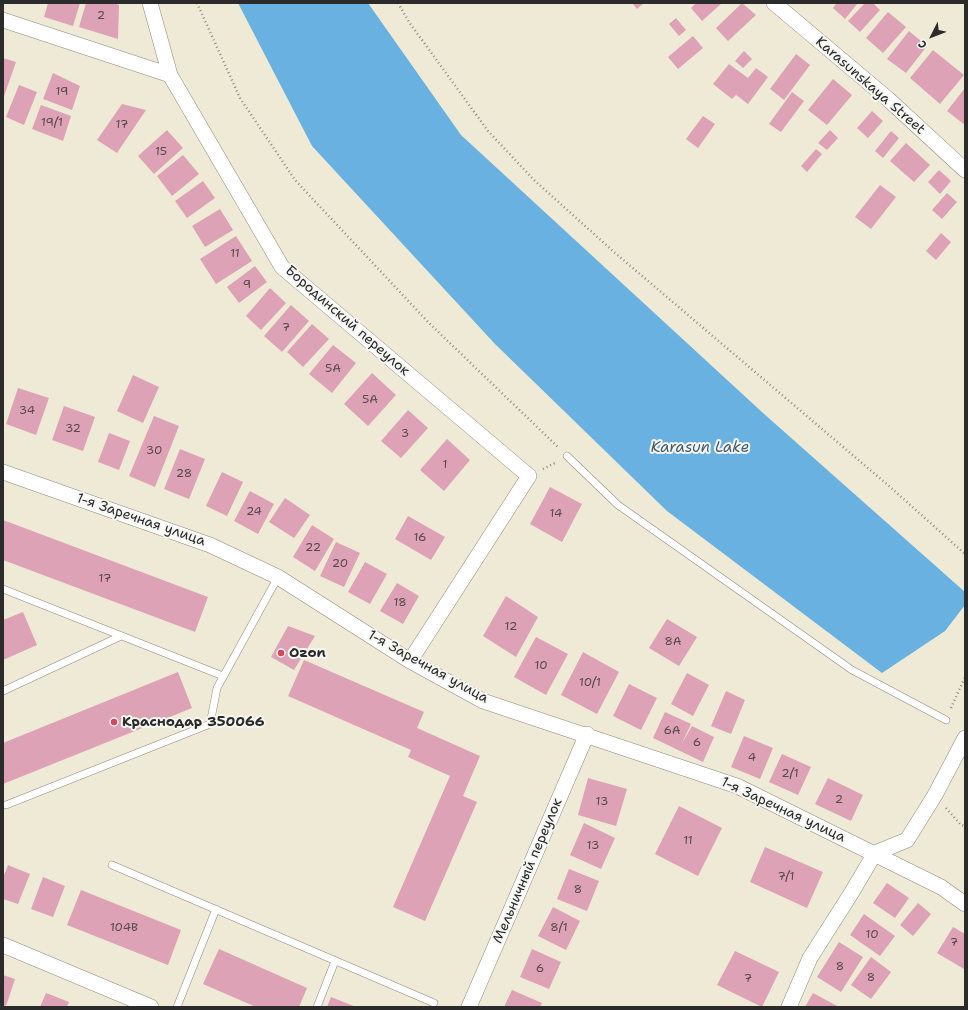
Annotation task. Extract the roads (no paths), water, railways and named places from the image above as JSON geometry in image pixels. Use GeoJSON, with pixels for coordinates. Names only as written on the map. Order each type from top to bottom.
{"type":"FeatureCollection","features":[{"type":"Feature","properties":{"kind":"street","name":"Бородинский переулок"},"geometry":{"type":"LineString","coordinates":[[150,3],[170,75],[282,267],[529,476],[410,661]]}},
{"type":"Feature","properties":{"kind":"street","name":"Karasunskaya Street"},"geometry":{"type":"LineString","coordinates":[[774,3],[888,100],[965,170]]}},
{"type":"Feature","properties":{"kind":"street"},"geometry":{"type":"LineString","coordinates":[[3,20],[170,75]]}},
{"type":"Feature","properties":{"kind":"street","name":"1-я Заречная улица"},"geometry":{"type":"LineString","coordinates":[[3,472],[210,545],[278,577],[410,661],[483,701],[587,734],[737,786],[941,887],[965,904]]}},
{"type":"Feature","properties":{"kind":"street","name":"Мельничный переулок"},"geometry":{"type":"LineString","coordinates":[[469,1007],[587,734]]}},
{"type":"Feature","properties":{"kind":"street"},"geometry":{"type":"LineString","coordinates":[[789,1007],[810,958],[875,853],[907,840],[935,795],[965,738]]}},
{"type":"Feature","properties":{"kind":"street"},"geometry":{"type":"LineString","coordinates":[[3,944],[151,1007]]}},
{"type":"Feature","properties":{"kind":"lane"},"geometry":{"type":"LineString","coordinates":[[567,456],[618,505],[852,670],[946,720]]}},
{"type":"Feature","properties":{"kind":"lane"},"geometry":{"type":"LineString","coordinates":[[6,805],[210,724],[216,688],[278,577]]}},
{"type":"Feature","properties":{"kind":"lane"},"geometry":{"type":"LineString","coordinates":[[3,589],[223,676]]}},
{"type":"Feature","properties":{"kind":"lane"},"geometry":{"type":"LineString","coordinates":[[3,691],[121,636]]}},
{"type":"Feature","properties":{"kind":"lane"},"geometry":{"type":"LineString","coordinates":[[112,865],[434,1003]]}},
{"type":"Feature","properties":{"kind":"lane"},"geometry":{"type":"LineString","coordinates":[[177,1007],[216,909]]}},
{"type":"Feature","properties":{"kind":"lane"},"geometry":{"type":"LineString","coordinates":[[317,1007],[335,961]]}},
{"type":"Feature","properties":{"kind":"water","name":"Karasun Lake"},"geometry":{"type":"Polygon","coordinates":[[[238,3],[368,3],[461,135],[763,413],[965,592],[965,605],[945,631],[882,673],[667,511],[495,344],[312,146],[238,3]]]}},
{"type":"Feature","properties":{"kind":"place","name":"Ozon"},"geometry":{"type":"Point","coordinates":[281,653]}},
{"type":"Feature","properties":{"kind":"place","name":"Краснодар 350066"},"geometry":{"type":"Point","coordinates":[114,722]}}]}
